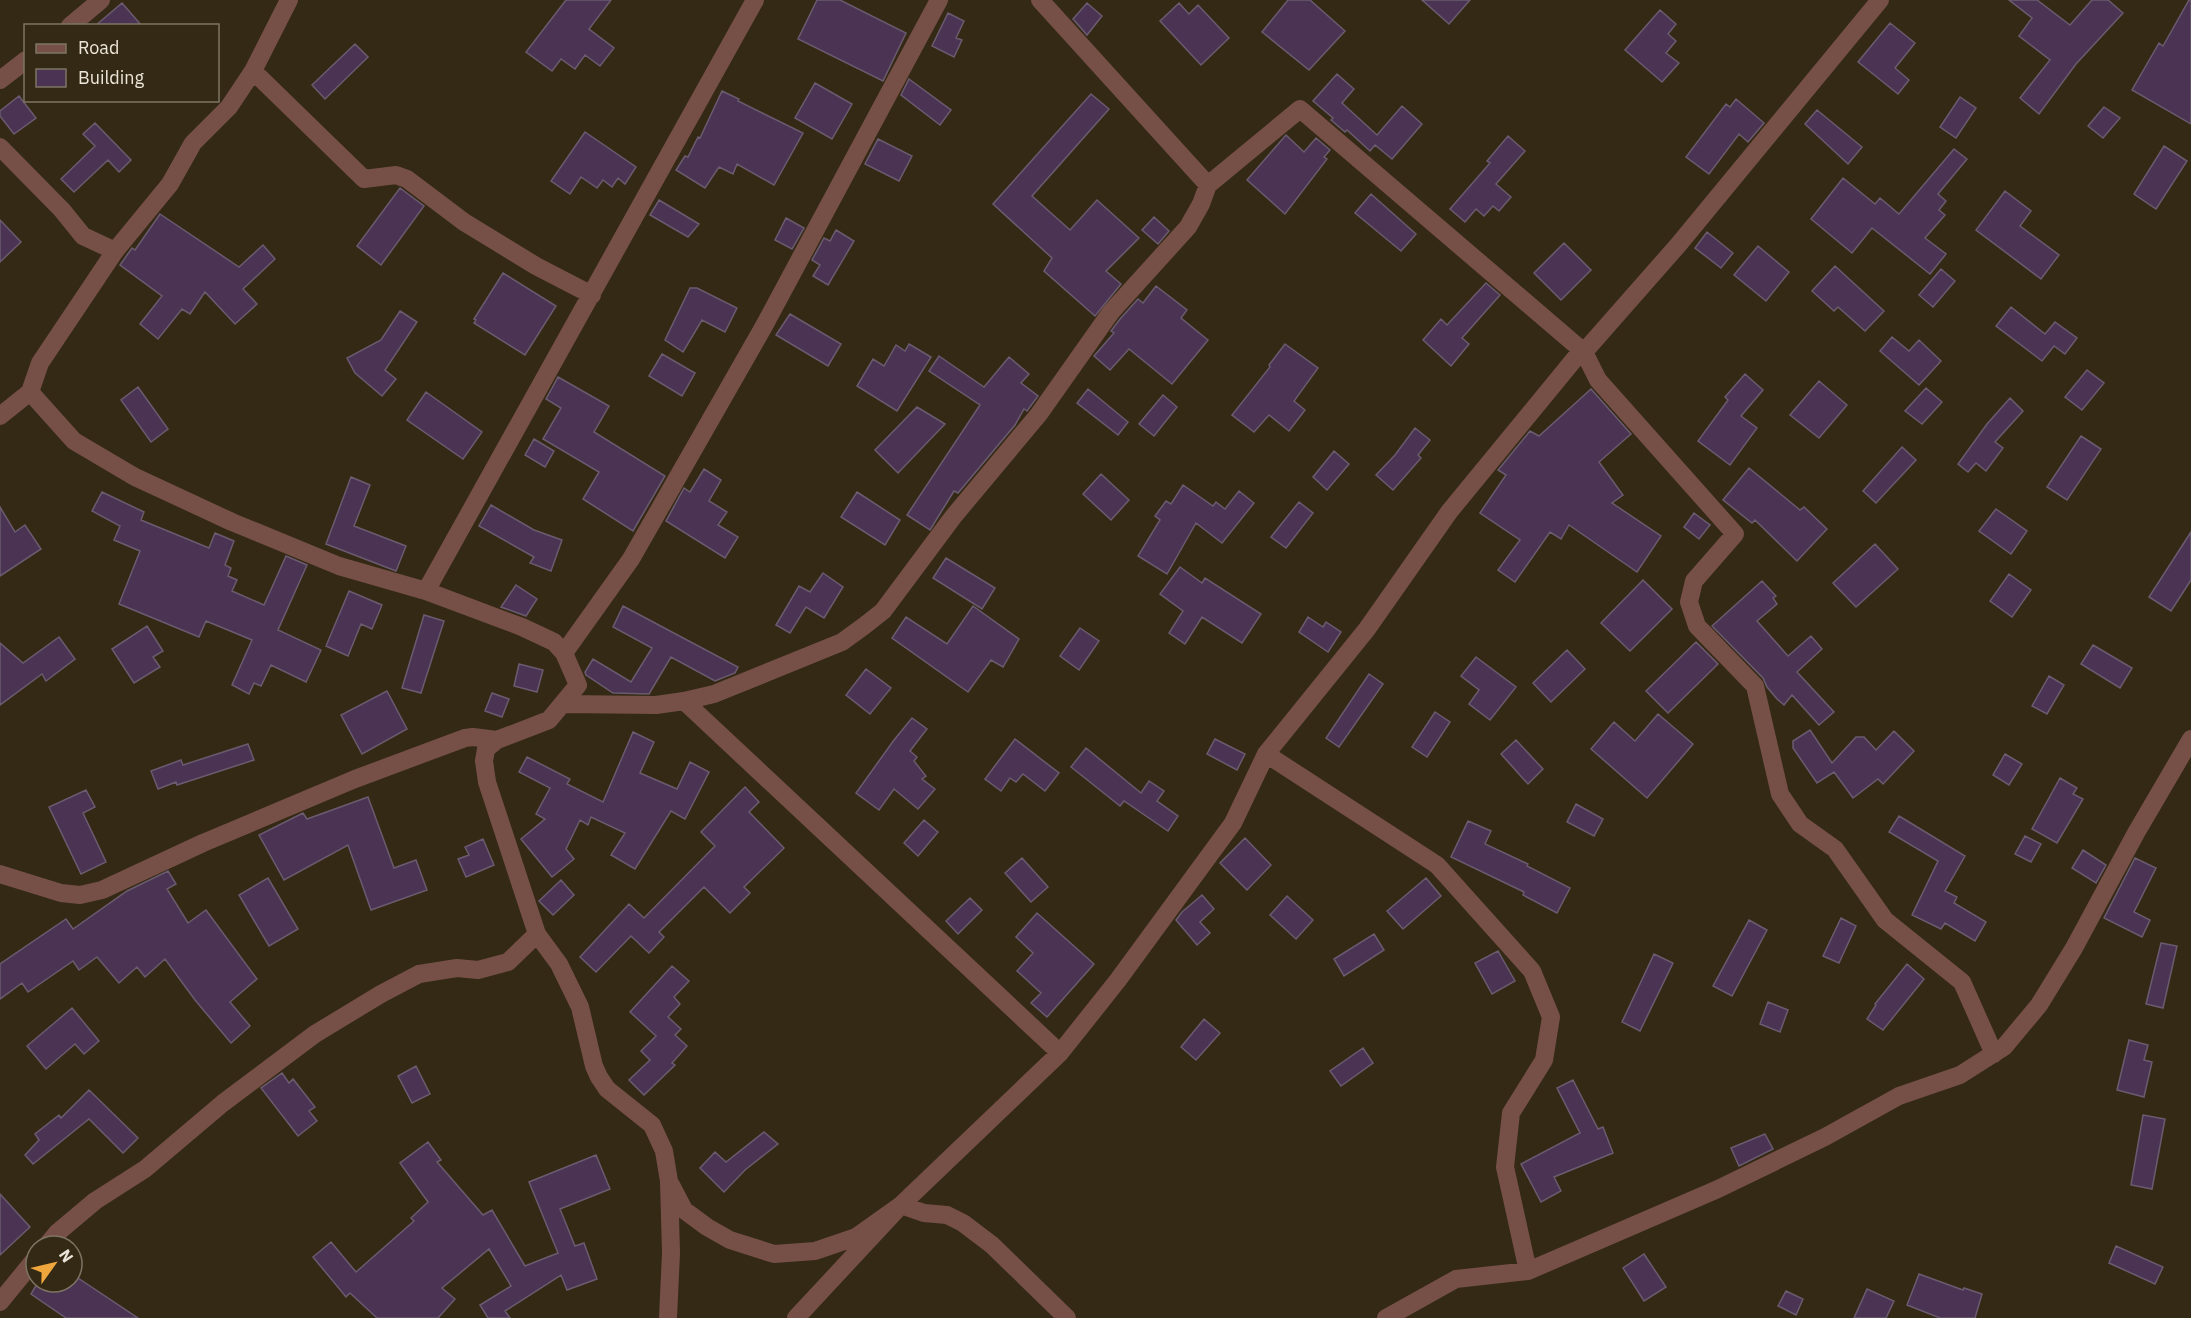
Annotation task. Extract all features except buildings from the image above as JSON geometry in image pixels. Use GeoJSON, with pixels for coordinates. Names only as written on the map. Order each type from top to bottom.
{"type":"FeatureCollection","features":[{"type":"Feature","properties":{"kind":"street"},"geometry":{"type":"LineString","coordinates":[[72,24],[101,0]]}},
{"type":"Feature","properties":{"kind":"street"},"geometry":{"type":"LineString","coordinates":[[0,416],[30,392],[40,363],[115,251],[170,184],[192,143],[229,107],[253,71],[289,0]]}},
{"type":"Feature","properties":{"kind":"street"},"geometry":{"type":"LineString","coordinates":[[426,591],[755,0]]}},
{"type":"Feature","properties":{"kind":"street"},"geometry":{"type":"LineString","coordinates":[[564,653],[631,559],[764,326],[939,0]]}},
{"type":"Feature","properties":{"kind":"street"},"geometry":{"type":"LineString","coordinates":[[1040,0],[1208,185]]}},
{"type":"Feature","properties":{"kind":"street"},"geometry":{"type":"LineString","coordinates":[[796,1318],[901,1205],[1060,1053],[1118,980],[1233,823],[1266,753],[1367,628],[1449,512],[1577,356],[1584,352],[1679,244],[1880,0]]}},
{"type":"Feature","properties":{"kind":"street"},"geometry":{"type":"LineString","coordinates":[[0,80],[24,62]]}},
{"type":"Feature","properties":{"kind":"street"},"geometry":{"type":"LineString","coordinates":[[253,71],[364,179],[396,175],[407,179],[464,222],[536,266],[592,295]]}},
{"type":"Feature","properties":{"kind":"street"},"geometry":{"type":"LineString","coordinates":[[564,704],[656,705],[714,694],[842,642],[883,610],[953,518],[1039,414],[1111,312],[1188,227],[1201,204],[1208,185],[1300,110],[1584,352],[1598,380],[1735,534],[1695,581],[1689,602],[1697,626],[1755,686],[1780,794],[1800,824],[1835,849],[1886,920],[1962,982],[1994,1054]]}},
{"type":"Feature","properties":{"kind":"street"},"geometry":{"type":"LineString","coordinates":[[0,147],[63,210],[83,236],[115,251]]}},
{"type":"Feature","properties":{"kind":"street"},"geometry":{"type":"LineString","coordinates":[[30,392],[74,441],[135,477],[232,522],[339,566],[426,591],[522,627],[554,642],[564,653],[578,685],[549,720],[497,740],[486,749],[484,762],[487,782],[537,934],[559,964],[580,1007],[594,1066],[599,1077],[607,1089],[652,1125],[664,1151],[669,1180],[671,1253],[668,1318]]}},
{"type":"Feature","properties":{"kind":"street"},"geometry":{"type":"LineString","coordinates":[[684,701],[1060,1053]]}},
{"type":"Feature","properties":{"kind":"street"},"geometry":{"type":"LineString","coordinates":[[0,874],[61,893],[80,896],[102,890],[202,843],[355,779],[465,738],[497,740]]}},
{"type":"Feature","properties":{"kind":"street"},"geometry":{"type":"LineString","coordinates":[[1386,1318],[1456,1279],[1528,1271],[1718,1189],[1825,1137],[1899,1096],[1960,1075],[2004,1047],[2044,996],[2074,948],[2136,833],[2191,739]]}},
{"type":"Feature","properties":{"kind":"street"},"geometry":{"type":"LineString","coordinates":[[1266,753],[1437,865],[1532,971],[1551,1017],[1544,1060],[1511,1113],[1505,1167],[1528,1271]]}},
{"type":"Feature","properties":{"kind":"street"},"geometry":{"type":"LineString","coordinates":[[56,1234],[95,1201],[145,1169],[223,1102],[315,1034],[419,974],[457,968],[478,970],[508,962],[537,934]]}},
{"type":"Feature","properties":{"kind":"street"},"geometry":{"type":"LineString","coordinates":[[669,1180],[684,1210],[707,1227],[730,1240],[774,1254],[815,1251],[856,1237],[901,1205]]}},
{"type":"Feature","properties":{"kind":"street"},"geometry":{"type":"LineString","coordinates":[[901,1205],[924,1213],[947,1215],[963,1223],[992,1245],[1067,1318]]}},
{"type":"Feature","properties":{"kind":"street"},"geometry":{"type":"LineString","coordinates":[[0,1302],[24,1273]]}}]}
